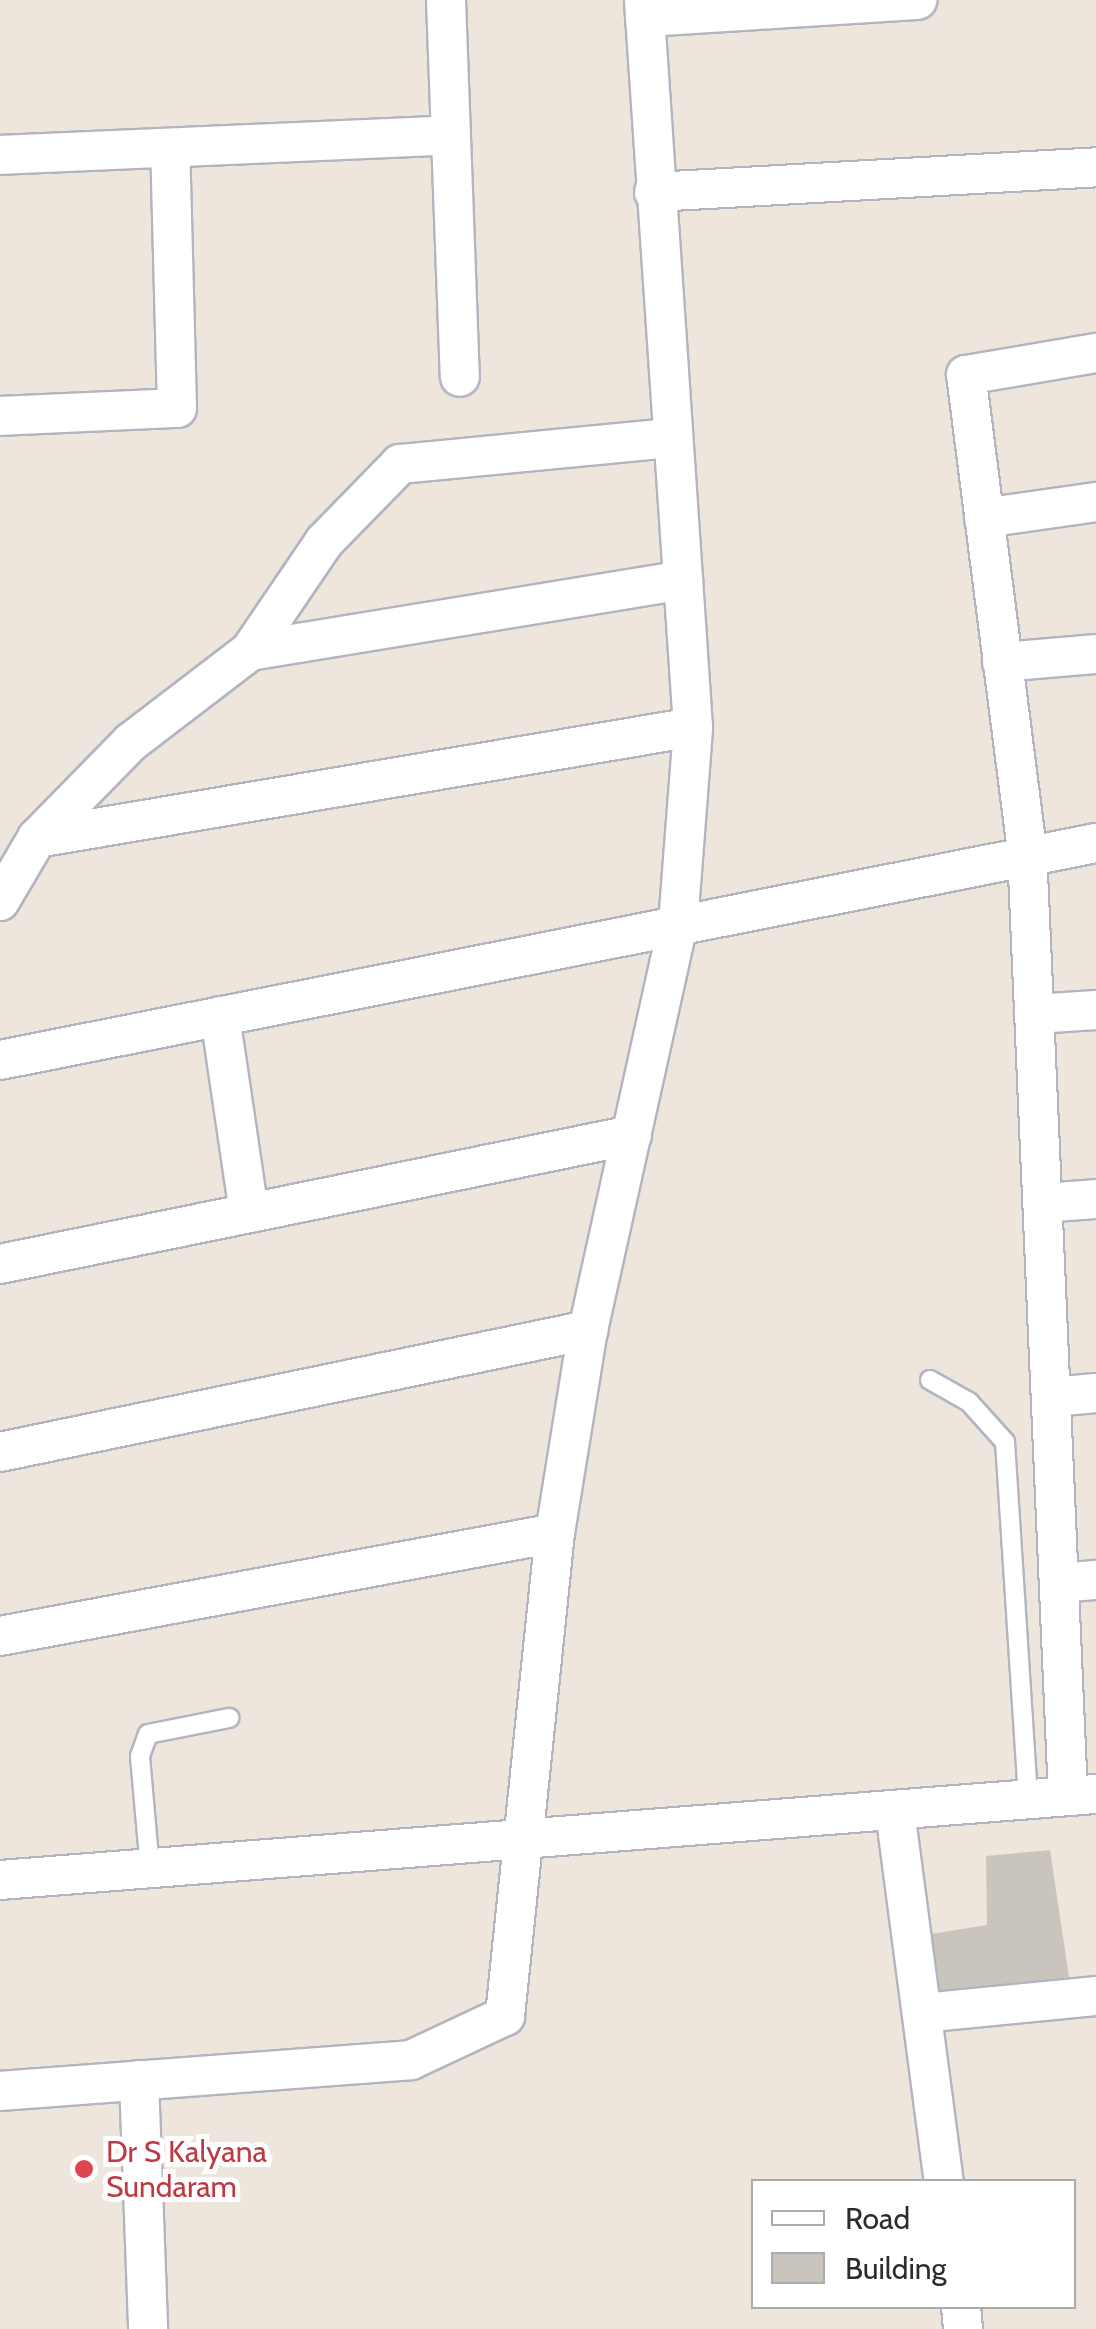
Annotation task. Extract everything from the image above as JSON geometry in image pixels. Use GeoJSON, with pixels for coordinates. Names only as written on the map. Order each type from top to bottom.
{"type":"FeatureCollection","features":[{"type":"Feature","properties":{"kind":"street"},"geometry":{"type":"LineString","coordinates":[[446,0],[460,377]]}},
{"type":"Feature","properties":{"kind":"street"},"geometry":{"type":"LineString","coordinates":[[0,2091],[410,2060],[505,2016],[555,1533],[588,1330],[678,924],[693,727],[654,192],[645,8],[917,0]]}},
{"type":"Feature","properties":{"kind":"street"},"geometry":{"type":"LineString","coordinates":[[0,155],[451,135]]}},
{"type":"Feature","properties":{"kind":"street"},"geometry":{"type":"LineString","coordinates":[[0,416],[178,408],[170,148]]}},
{"type":"Feature","properties":{"kind":"street"},"geometry":{"type":"LineString","coordinates":[[654,192],[1096,167]]}},
{"type":"Feature","properties":{"kind":"street"},"geometry":{"type":"LineString","coordinates":[[0,1880],[1082,1795],[1078,1582],[1052,1397],[1027,850],[966,375],[1096,353]]}},
{"type":"Feature","properties":{"kind":"street"},"geometry":{"type":"LineString","coordinates":[[0,901],[36,838],[131,742],[250,651],[324,542],[400,464],[672,438]]}},
{"type":"Feature","properties":{"kind":"street"},"geometry":{"type":"LineString","coordinates":[[984,518],[1096,502]]}},
{"type":"Feature","properties":{"kind":"street"},"geometry":{"type":"LineString","coordinates":[[250,651],[683,580]]}},
{"type":"Feature","properties":{"kind":"street"},"geometry":{"type":"LineString","coordinates":[[1002,662],[1096,654]]}},
{"type":"Feature","properties":{"kind":"street"},"geometry":{"type":"LineString","coordinates":[[36,838],[693,727]]}},
{"type":"Feature","properties":{"kind":"street"},"geometry":{"type":"LineString","coordinates":[[0,1060],[1027,850],[1096,843]]}},
{"type":"Feature","properties":{"kind":"street"},"geometry":{"type":"LineString","coordinates":[[1034,1014],[1096,1010]]}},
{"type":"Feature","properties":{"kind":"street"},"geometry":{"type":"LineString","coordinates":[[220,1016],[249,1213]]}},
{"type":"Feature","properties":{"kind":"street"},"geometry":{"type":"LineString","coordinates":[[0,1264],[632,1135]]}},
{"type":"Feature","properties":{"kind":"street"},"geometry":{"type":"LineString","coordinates":[[1044,1203],[1096,1199]]}},
{"type":"Feature","properties":{"kind":"street"},"geometry":{"type":"LineString","coordinates":[[0,1452],[588,1330]]}},
{"type":"Feature","properties":{"kind":"street"},"geometry":{"type":"LineString","coordinates":[[1052,1397],[1096,1394]]}},
{"type":"Feature","properties":{"kind":"street"},"geometry":{"type":"LineString","coordinates":[[0,1636],[555,1533]]}},
{"type":"Feature","properties":{"kind":"street"},"geometry":{"type":"LineString","coordinates":[[896,1811],[944,2179]]}},
{"type":"Feature","properties":{"kind":"street"},"geometry":{"type":"LineString","coordinates":[[922,2013],[1096,1996]]}},
{"type":"Feature","properties":{"kind":"street"},"geometry":{"type":"LineString","coordinates":[[139,2080],[148,2329]]}},
{"type":"Feature","properties":{"kind":"lane"},"geometry":{"type":"LineString","coordinates":[[930,1380],[969,1402],[1005,1442],[1028,1800]]}},
{"type":"Feature","properties":{"kind":"lane"},"geometry":{"type":"LineString","coordinates":[[150,1869],[140,1756],[148,1734],[229,1718]]}},
{"type":"Feature","properties":{"kind":"building"},"geometry":{"type":"Polygon","coordinates":[[[1050,1850],[1069,1977],[937,1997],[931,1934],[987,1925],[986,1856],[1050,1850]]]}},
{"type":"Feature","properties":{"kind":"place","name":"Dr S Kalyana Sundaram"},"geometry":{"type":"Point","coordinates":[84,2169]}}]}
